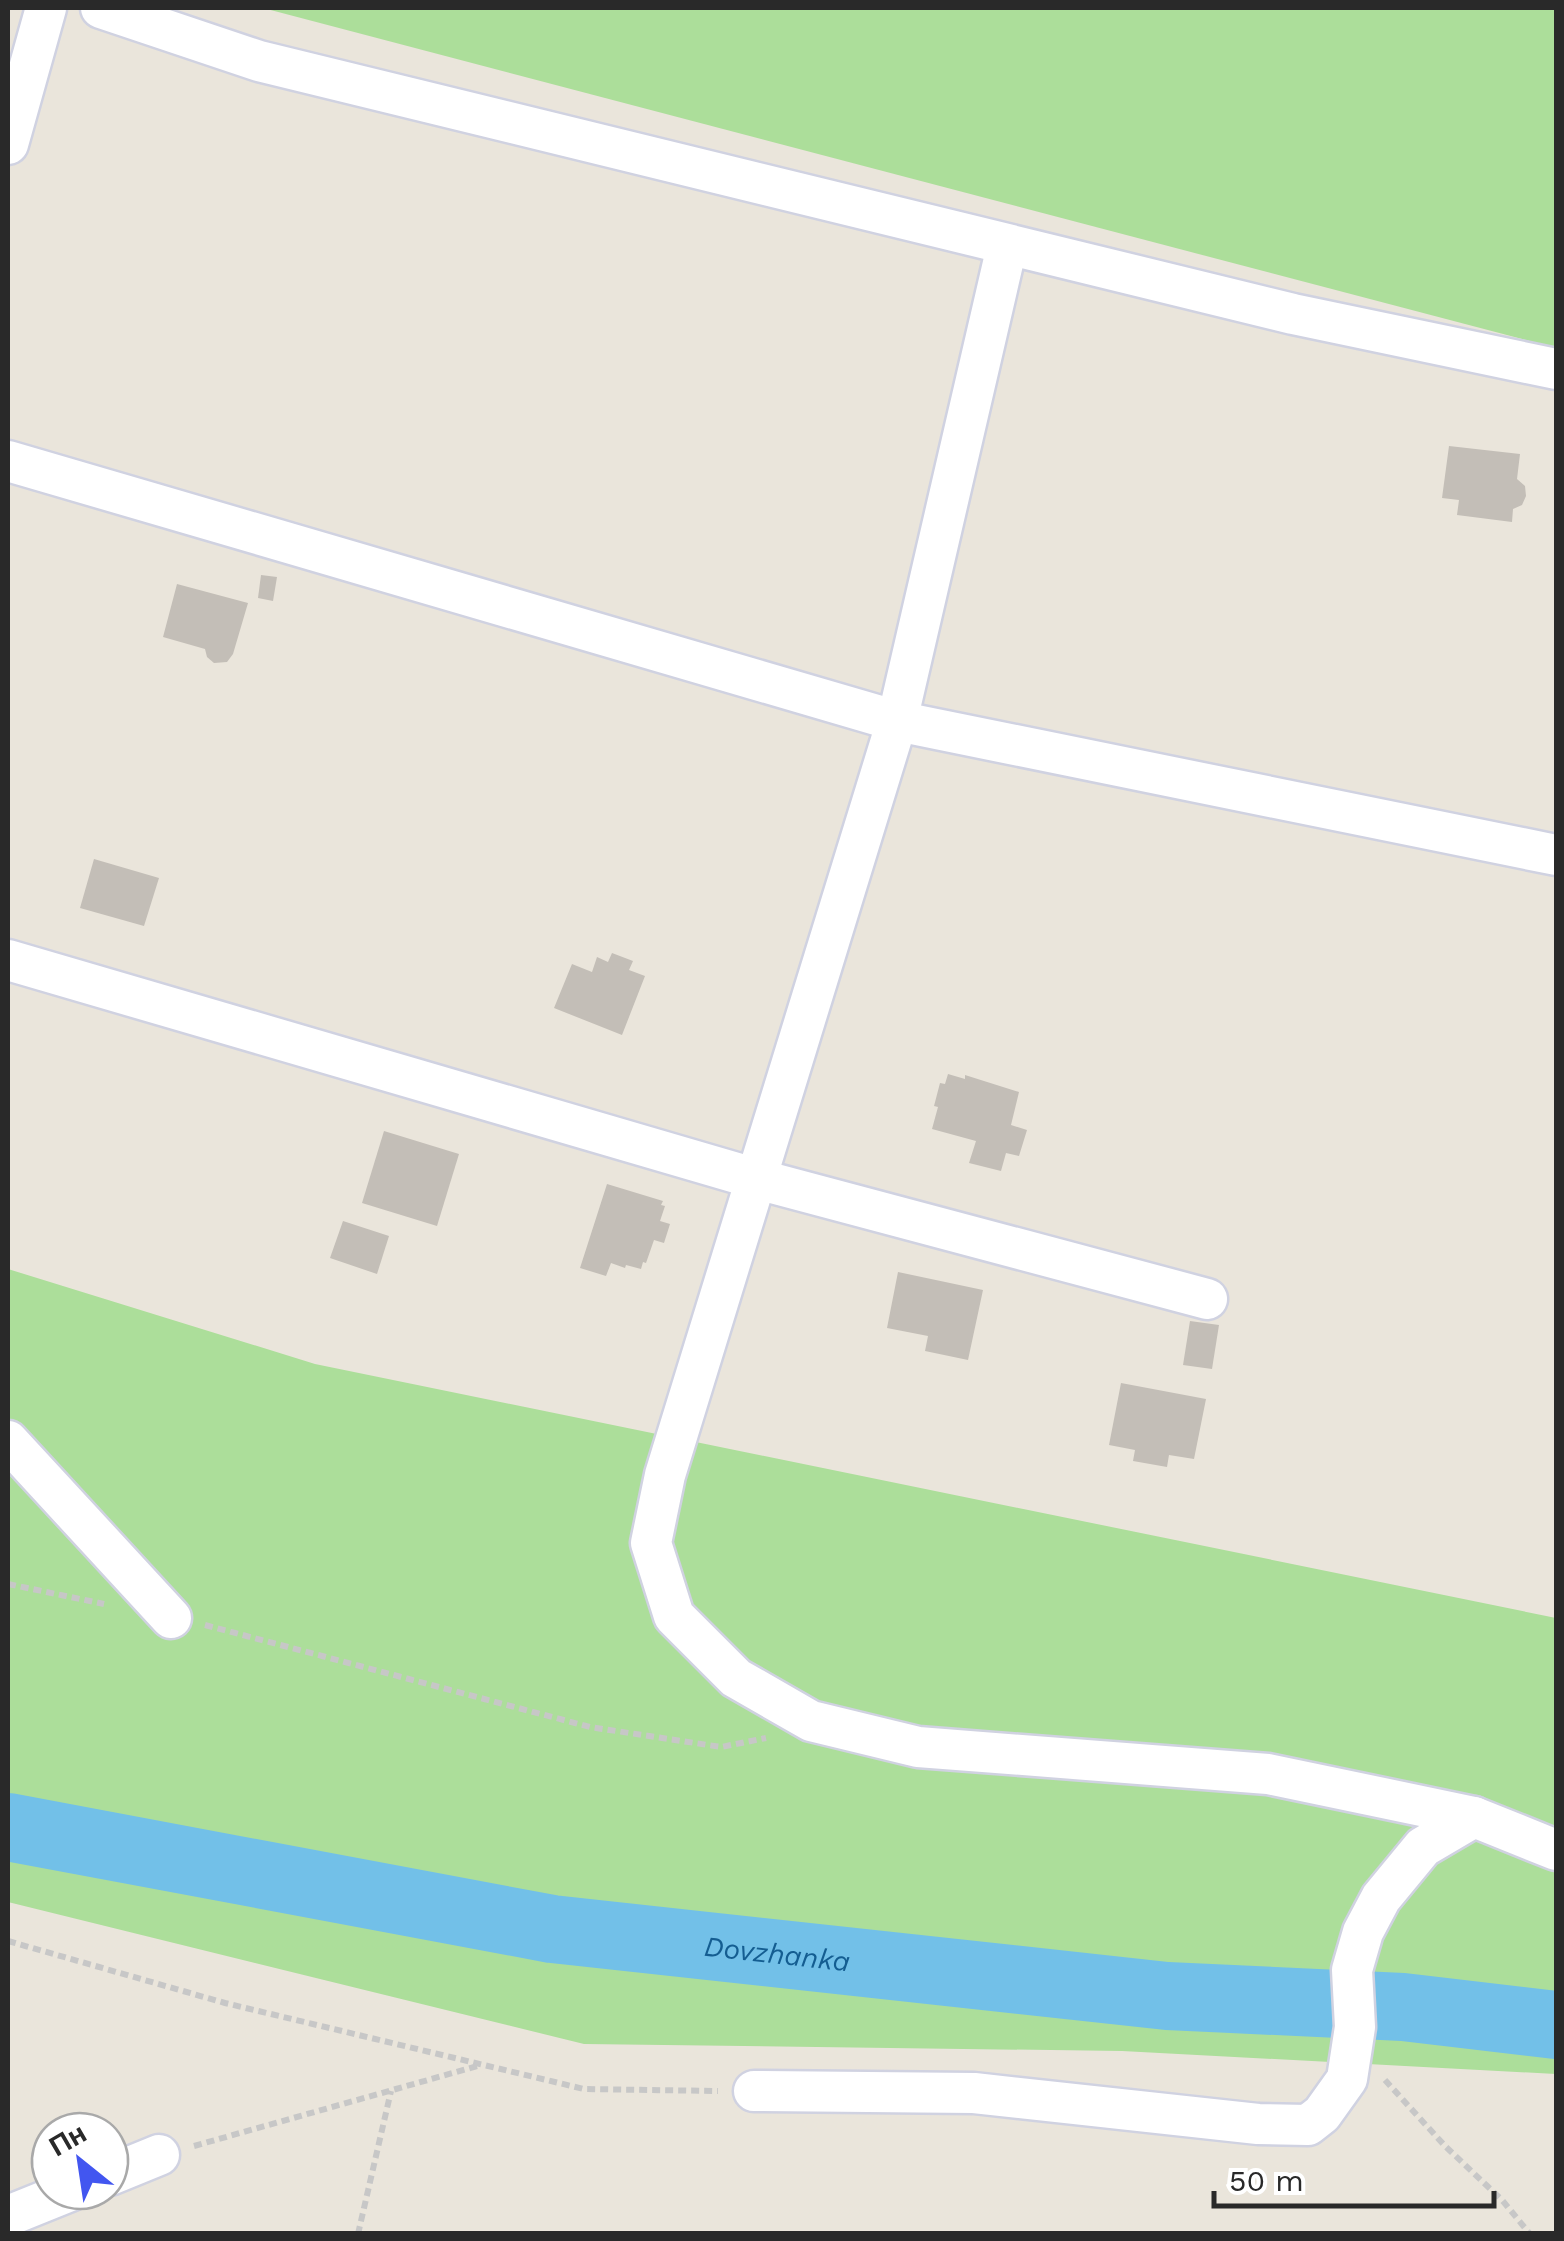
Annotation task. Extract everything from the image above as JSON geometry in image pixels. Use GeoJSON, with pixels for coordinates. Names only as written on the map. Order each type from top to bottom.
{"type":"FeatureCollection","features":[{"type":"Feature","properties":{"kind":"street"},"geometry":{"type":"LineString","coordinates":[[8,144],[46,8]]}},
{"type":"Feature","properties":{"kind":"street"},"geometry":{"type":"LineString","coordinates":[[101,8],[259,62],[1293,314],[1556,369]]}},
{"type":"Feature","properties":{"kind":"street"},"geometry":{"type":"LineString","coordinates":[[1007,246],[897,721],[665,1475],[651,1544],[674,1616],[736,1678],[811,1721],[918,1746],[1268,1774],[1474,1818],[1556,1850]]}},
{"type":"Feature","properties":{"kind":"street"},"geometry":{"type":"LineString","coordinates":[[8,461],[897,721],[1556,855]]}},
{"type":"Feature","properties":{"kind":"street"},"geometry":{"type":"LineString","coordinates":[[8,960],[757,1180],[1206,1299]]}},
{"type":"Feature","properties":{"kind":"street"},"geometry":{"type":"LineString","coordinates":[[8,1442],[171,1618]]}},
{"type":"Feature","properties":{"kind":"street"},"geometry":{"type":"LineString","coordinates":[[754,2091],[974,2094],[1258,2124],[1308,2125],[1322,2114],[1347,2079],[1355,2027],[1352,1970],[1363,1932],[1381,1898],[1423,1847],[1474,1818]]}},
{"type":"Feature","properties":{"kind":"street"},"geometry":{"type":"LineString","coordinates":[[130,2167],[160,2156]]}},
{"type":"Feature","properties":{"kind":"path"},"geometry":{"type":"LineString","coordinates":[[8,1584],[214,1627],[590,1726],[721,1748],[770,1737],[811,1721]]}},
{"type":"Feature","properties":{"kind":"path"},"geometry":{"type":"LineString","coordinates":[[8,1941],[225,2003],[584,2089],[754,2091]]}},
{"type":"Feature","properties":{"kind":"path"},"geometry":{"type":"LineString","coordinates":[[1355,2027],[1376,2069],[1530,2234]]}},
{"type":"Feature","properties":{"kind":"path"},"geometry":{"type":"LineString","coordinates":[[160,2156],[482,2064]]}},
{"type":"Feature","properties":{"kind":"path"},"geometry":{"type":"LineString","coordinates":[[358,2234],[392,2090]]}},
{"type":"Feature","properties":{"kind":"green space"},"geometry":{"type":"Polygon","coordinates":[[[263,8],[1556,8],[1556,348],[263,8]]]}},
{"type":"Feature","properties":{"kind":"green space"},"geometry":{"type":"Polygon","coordinates":[[[8,1269],[315,1364],[1556,1618],[1556,2074],[1122,2051],[584,2044],[8,1902],[8,1269]]]}},
{"type":"Feature","properties":{"kind":"building"},"geometry":{"type":"Polygon","coordinates":[[[1449,446],[1520,454],[1517,479],[1525,486],[1526,496],[1522,505],[1513,509],[1512,522],[1457,515],[1459,500],[1442,498],[1449,446]]]}},
{"type":"Feature","properties":{"kind":"building"},"geometry":{"type":"Polygon","coordinates":[[[261,575],[277,577],[273,601],[258,598],[261,575]]]}},
{"type":"Feature","properties":{"kind":"building"},"geometry":{"type":"Polygon","coordinates":[[[177,584],[248,603],[227,662],[214,663],[205,649],[163,637],[177,584]]]}},
{"type":"Feature","properties":{"kind":"building"},"geometry":{"type":"Polygon","coordinates":[[[94,859],[159,878],[144,926],[80,908],[94,859]]]}},
{"type":"Feature","properties":{"kind":"building"},"geometry":{"type":"Polygon","coordinates":[[[612,953],[633,961],[629,970],[645,976],[622,1035],[554,1008],[572,964],[592,972],[597,957],[608,962],[612,953]]]}},
{"type":"Feature","properties":{"kind":"building"},"geometry":{"type":"Polygon","coordinates":[[[948,1074],[965,1079],[965,1075],[1019,1092],[1011,1125],[1027,1130],[1019,1156],[1006,1153],[1001,1171],[969,1163],[976,1141],[932,1129],[940,1083],[945,1084],[948,1074]]]}},
{"type":"Feature","properties":{"kind":"building"},"geometry":{"type":"Polygon","coordinates":[[[384,1131],[459,1154],[437,1226],[362,1203],[384,1131]]]}},
{"type":"Feature","properties":{"kind":"building"},"geometry":{"type":"Polygon","coordinates":[[[607,1184],[663,1201],[660,1221],[670,1224],[664,1243],[654,1240],[641,1269],[611,1263],[606,1276],[580,1268],[607,1184]]]}},
{"type":"Feature","properties":{"kind":"building"},"geometry":{"type":"Polygon","coordinates":[[[343,1221],[389,1236],[377,1274],[330,1258],[343,1221]]]}},
{"type":"Feature","properties":{"kind":"building"},"geometry":{"type":"Polygon","coordinates":[[[898,1272],[983,1290],[968,1360],[925,1351],[928,1336],[887,1328],[898,1272]]]}},
{"type":"Feature","properties":{"kind":"building"},"geometry":{"type":"Polygon","coordinates":[[[1190,1321],[1219,1325],[1212,1369],[1183,1365],[1190,1321]]]}},
{"type":"Feature","properties":{"kind":"building"},"geometry":{"type":"Polygon","coordinates":[[[1121,1383],[1206,1399],[1194,1459],[1169,1455],[1167,1467],[1133,1461],[1135,1450],[1109,1445],[1121,1383]]]}},
{"type":"Feature","properties":{"kind":"waterway","name":"Dovzhanka"},"geometry":{"type":"LineString","coordinates":[[8,1827],[552,1929],[1167,1996],[1403,2007],[1556,2025]]}}]}
